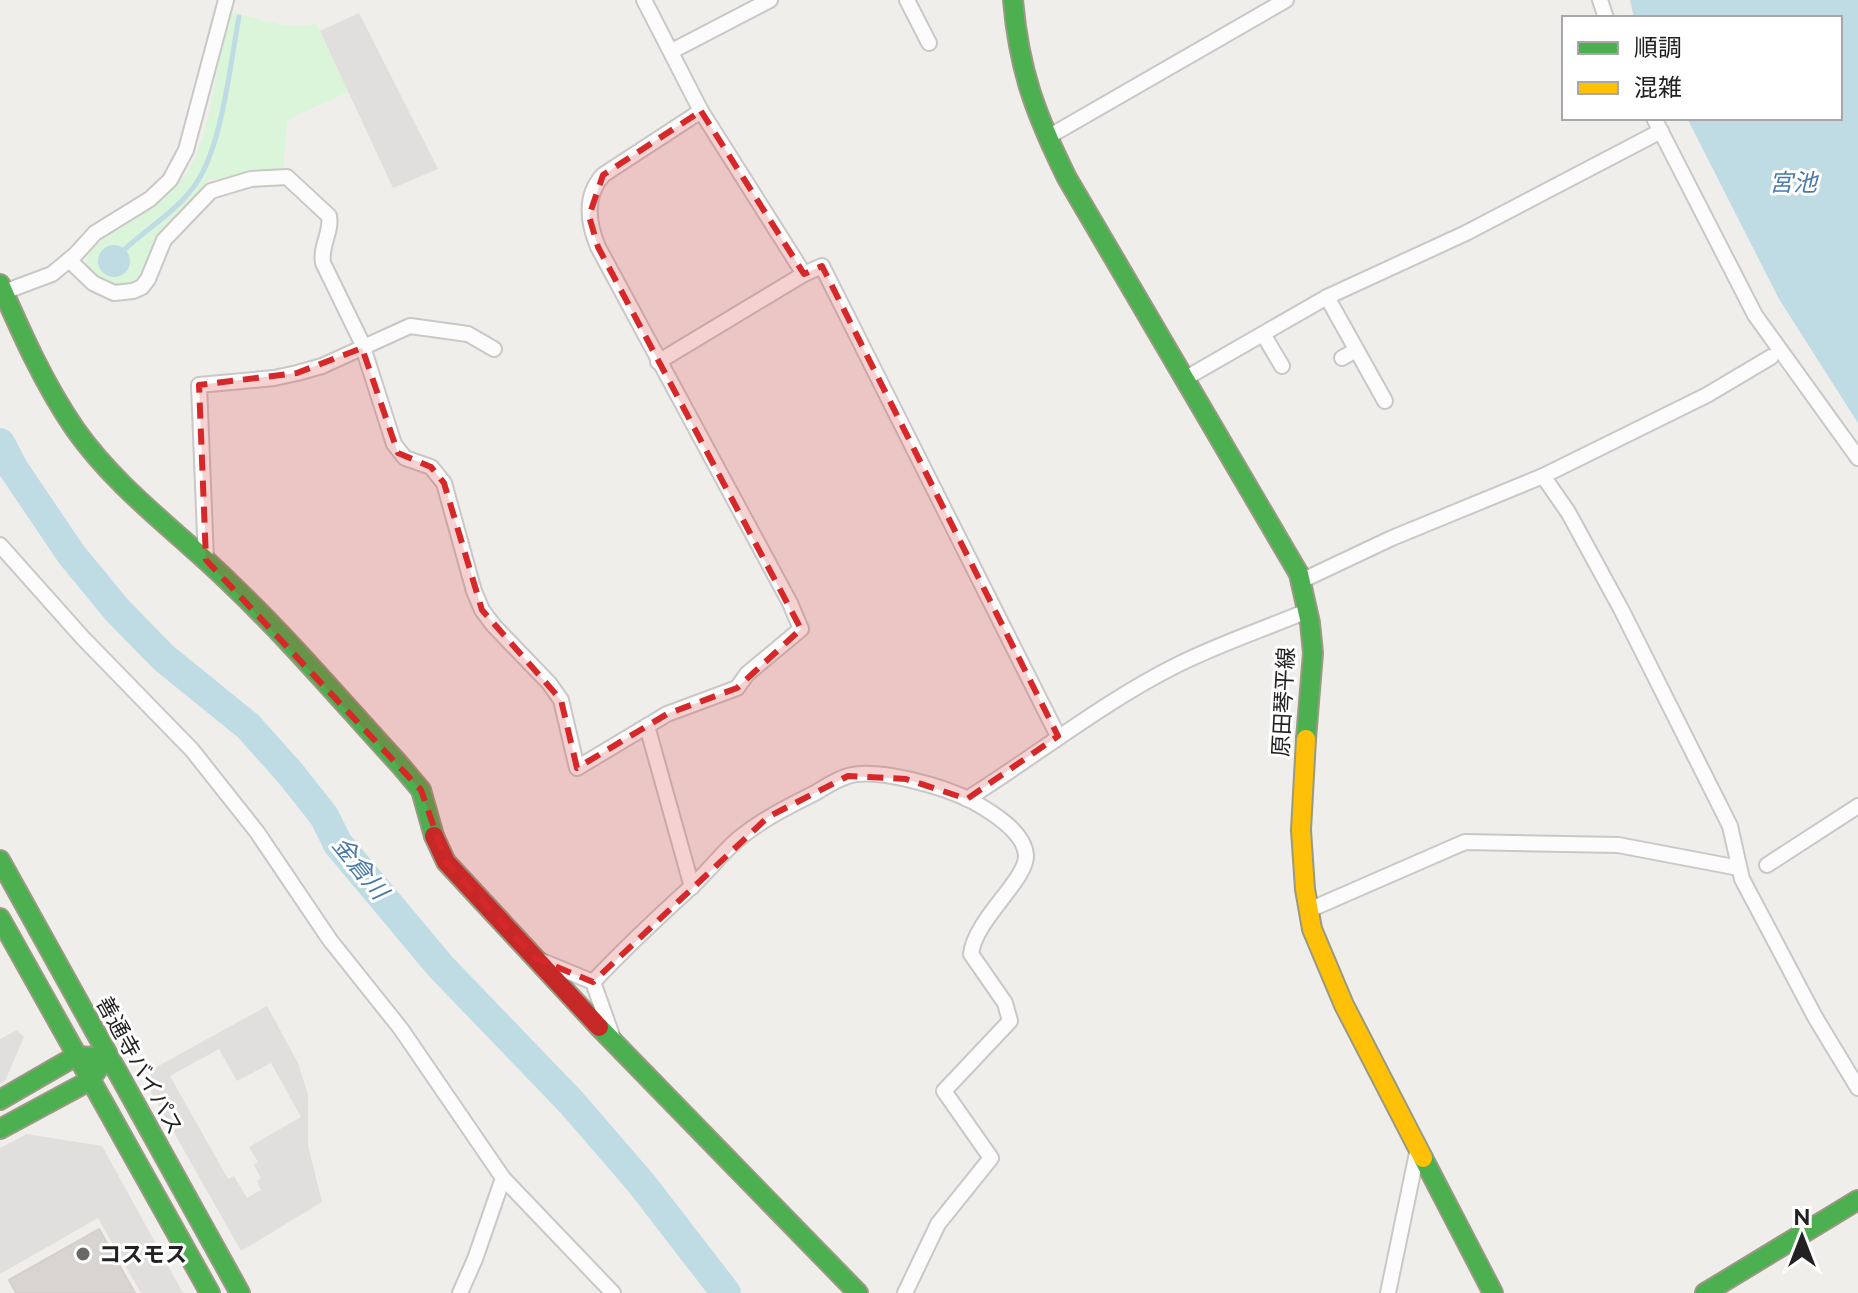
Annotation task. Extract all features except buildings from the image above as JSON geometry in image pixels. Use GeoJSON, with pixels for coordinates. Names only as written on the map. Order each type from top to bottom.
{"type":"FeatureCollection","features":[{"type":"Feature","properties":{"kind":"main road","name":"原田琴平線"},"geometry":{"type":"LineString","coordinates":[[1013,0],[1020,56],[1029,90],[1064,171],[1301,581],[1313,653],[1301,794],[1301,830],[1312,929],[1344,1005],[1493,1293]]}},
{"type":"Feature","properties":{"kind":"main road"},"geometry":{"type":"LineString","coordinates":[[2,288],[34,361],[74,428],[111,474],[260,612],[421,790],[436,844],[446,862],[615,1045],[858,1293]]}},
{"type":"Feature","properties":{"kind":"main road","name":"善通寺バイパス"},"geometry":{"type":"LineString","coordinates":[[0,860],[240,1293]]}},
{"type":"Feature","properties":{"kind":"main road"},"geometry":{"type":"LineString","coordinates":[[0,918],[210,1293]]}},
{"type":"Feature","properties":{"kind":"main road"},"geometry":{"type":"LineString","coordinates":[[0,1100],[76,1056],[107,1057]]}},
{"type":"Feature","properties":{"kind":"main road"},"geometry":{"type":"LineString","coordinates":[[0,1129],[89,1081],[107,1057]]}},
{"type":"Feature","properties":{"kind":"main road"},"geometry":{"type":"LineString","coordinates":[[1705,1293],[1858,1200]]}},
{"type":"Feature","properties":{"kind":"street"},"geometry":{"type":"LineString","coordinates":[[2,288],[52,274],[95,233],[150,199],[170,180],[186,150],[226,0]]}},
{"type":"Feature","properties":{"kind":"street"},"geometry":{"type":"LineString","coordinates":[[644,0],[701,111],[804,274]]}},
{"type":"Feature","properties":{"kind":"street"},"geometry":{"type":"LineString","coordinates":[[672,51],[770,0]]}},
{"type":"Feature","properties":{"kind":"street"},"geometry":{"type":"LineString","coordinates":[[907,0],[929,43]]}},
{"type":"Feature","properties":{"kind":"street"},"geometry":{"type":"LineString","coordinates":[[1048,137],[1286,0]]}},
{"type":"Feature","properties":{"kind":"street"},"geometry":{"type":"LineString","coordinates":[[69,260],[93,283],[114,293],[142,287],[164,240],[211,191],[251,179],[287,177],[329,216],[330,225],[321,252],[323,263],[362,348],[398,453],[431,467],[444,483],[482,610],[561,700],[577,768],[667,714],[737,688],[747,674],[801,629],[790,603],[658,362],[591,229],[594,184],[701,111]]}},
{"type":"Feature","properties":{"kind":"street"},"geometry":{"type":"LineString","coordinates":[[1186,378],[1327,297],[1466,233],[1658,124],[1755,315],[1858,458]]}},
{"type":"Feature","properties":{"kind":"street"},"geometry":{"type":"LineString","coordinates":[[658,362],[822,266],[1058,736]]}},
{"type":"Feature","properties":{"kind":"street"},"geometry":{"type":"LineString","coordinates":[[1327,297],[1385,401]]}},
{"type":"Feature","properties":{"kind":"street"},"geometry":{"type":"LineString","coordinates":[[206,560],[199,385],[297,373],[322,366],[410,326],[468,334],[494,349]]}},
{"type":"Feature","properties":{"kind":"street"},"geometry":{"type":"LineString","coordinates":[[1263,334],[1282,366]]}},
{"type":"Feature","properties":{"kind":"street"},"geometry":{"type":"LineString","coordinates":[[1342,358],[1356,350]]}},
{"type":"Feature","properties":{"kind":"street"},"geometry":{"type":"LineString","coordinates":[[1301,581],[1392,538],[1543,476],[1707,395],[1771,357]]}},
{"type":"Feature","properties":{"kind":"street"},"geometry":{"type":"LineString","coordinates":[[1543,476],[1568,512],[1621,609],[1730,826],[1742,879],[1815,1017],[1858,1088]]}},
{"type":"Feature","properties":{"kind":"street"},"geometry":{"type":"LineString","coordinates":[[0,545],[82,637],[192,750],[238,808],[330,940],[401,1029],[503,1178],[613,1293]]}},
{"type":"Feature","properties":{"kind":"street"},"geometry":{"type":"LineString","coordinates":[[967,799],[1058,736],[1177,665],[1307,611]]}},
{"type":"Feature","properties":{"kind":"street"},"geometry":{"type":"LineString","coordinates":[[647,726],[692,887]]}},
{"type":"Feature","properties":{"kind":"street"},"geometry":{"type":"LineString","coordinates":[[593,982],[633,939],[692,887],[735,842],[768,817],[848,776],[877,774],[906,779],[967,799],[1000,817],[1026,850],[1026,864],[983,922],[973,941],[971,954],[1005,1003],[1010,1021],[944,1091],[991,1158],[938,1224],[905,1293]]}},
{"type":"Feature","properties":{"kind":"street"},"geometry":{"type":"LineString","coordinates":[[1767,865],[1858,806]]}},
{"type":"Feature","properties":{"kind":"street"},"geometry":{"type":"LineString","coordinates":[[1309,910],[1465,842],[1618,845],[1739,868]]}},
{"type":"Feature","properties":{"kind":"street"},"geometry":{"type":"LineString","coordinates":[[535,958],[593,982],[615,1045]]}},
{"type":"Feature","properties":{"kind":"street"},"geometry":{"type":"LineString","coordinates":[[1388,1293],[1418,1148]]}},
{"type":"Feature","properties":{"kind":"street"},"geometry":{"type":"LineString","coordinates":[[460,1293],[503,1178]]}},
{"type":"Feature","properties":{"kind":"highlighted area"},"geometry":{"type":"Polygon","coordinates":[[[701,111],[804,274],[822,266],[1058,736],[967,799],[906,779],[848,776],[768,817],[593,982],[535,958],[446,862],[421,790],[206,560],[199,385],[297,373],[362,348],[398,453],[431,467],[444,483],[482,610],[561,700],[577,768],[667,714],[737,688],[801,629],[598,247],[589,216],[603,175],[701,111]]]}},
{"type":"Feature","properties":{"kind":"green space"},"geometry":{"type":"Polygon","coordinates":[[[227,11],[293,26],[316,23],[348,92],[287,120],[283,172],[209,179],[156,239],[140,281],[125,286],[110,284],[85,266],[88,253],[169,191],[190,167],[199,148],[212,101],[227,11]]]}},
{"type":"Feature","properties":{"kind":"shaded area"},"geometry":{"type":"Polygon","coordinates":[[[359,13],[438,169],[393,188],[320,31],[359,13]]]}},
{"type":"Feature","properties":{"kind":"shaded area"},"geometry":{"type":"Polygon","coordinates":[[[267,1006],[298,1063],[308,1094],[308,1146],[322,1202],[241,1251],[151,1092],[151,1070],[267,1006]],[[219,1049],[170,1076],[228,1179],[234,1176],[247,1198],[261,1190],[257,1181],[261,1178],[254,1165],[258,1162],[249,1147],[301,1117],[271,1063],[237,1081],[219,1049]]]}},
{"type":"Feature","properties":{"kind":"shaded area"},"geometry":{"type":"Polygon","coordinates":[[[17,1030],[24,1037],[5,1081],[0,1084],[0,1039],[17,1030]]]}},
{"type":"Feature","properties":{"kind":"shaded area"},"geometry":{"type":"Polygon","coordinates":[[[27,1134],[102,1146],[183,1293],[141,1293],[98,1218],[0,1274],[0,1148],[27,1134]]]}},
{"type":"Feature","properties":{"kind":"water","name":"宮池"},"geometry":{"type":"Polygon","coordinates":[[[1630,0],[1858,0],[1858,423],[1779,299],[1688,120],[1842,120],[1842,16],[1634,16],[1630,0]]]}},
{"type":"Feature","properties":{"kind":"water"},"geometry":{"type":"Polygon","coordinates":[[[114,245],[126,249],[130,261],[126,273],[114,277],[102,273],[98,261],[102,249],[114,245]]]}},
{"type":"Feature","properties":{"kind":"waterway"},"geometry":{"type":"LineString","coordinates":[[123,251],[177,206],[202,173],[218,131],[239,17]]}},
{"type":"Feature","properties":{"kind":"waterway","name":"金倉川"},"geometry":{"type":"LineString","coordinates":[[0,443],[13,468],[71,554],[117,610],[164,658],[248,726],[290,773],[324,816],[338,844],[441,967],[571,1102],[641,1183],[726,1293]]}},
{"type":"Feature","properties":{"kind":"traffic: fast"},"geometry":{"type":"LineString","coordinates":[[1013,0],[1020,49],[1031,92],[1067,178],[1299,574],[1313,653],[1306,739]]}},
{"type":"Feature","properties":{"kind":"traffic: fast"},"geometry":{"type":"LineString","coordinates":[[0,284],[43,377],[92,451],[129,491],[252,605],[400,765],[421,790],[434,836]]}},
{"type":"Feature","properties":{"kind":"traffic: fast"},"geometry":{"type":"LineString","coordinates":[[0,860],[240,1293]]}},
{"type":"Feature","properties":{"kind":"traffic: fast"},"geometry":{"type":"LineString","coordinates":[[0,918],[210,1293]]}},
{"type":"Feature","properties":{"kind":"traffic: fast"},"geometry":{"type":"LineString","coordinates":[[599,1027],[858,1293]]}},
{"type":"Feature","properties":{"kind":"traffic: fast"},"geometry":{"type":"LineString","coordinates":[[0,1100],[76,1056],[94,1057]]}},
{"type":"Feature","properties":{"kind":"traffic: fast"},"geometry":{"type":"LineString","coordinates":[[0,1129],[89,1081],[107,1057]]}},
{"type":"Feature","properties":{"kind":"traffic: fast"},"geometry":{"type":"LineString","coordinates":[[1423,1158],[1493,1293]]}},
{"type":"Feature","properties":{"kind":"traffic: fast"},"geometry":{"type":"LineString","coordinates":[[1705,1293],[1858,1200]]}},
{"type":"Feature","properties":{"kind":"traffic: slow"},"geometry":{"type":"LineString","coordinates":[[1306,739],[1301,830],[1305,889],[1312,929],[1344,1005],[1423,1158]]}},
{"type":"Feature","properties":{"kind":"traffic: jam"},"geometry":{"type":"LineString","coordinates":[[434,836],[446,862],[599,1027]]}},
{"type":"Feature","properties":{"kind":"place","name":"コスモス"},"geometry":{"type":"Point","coordinates":[83,1254]}}]}
